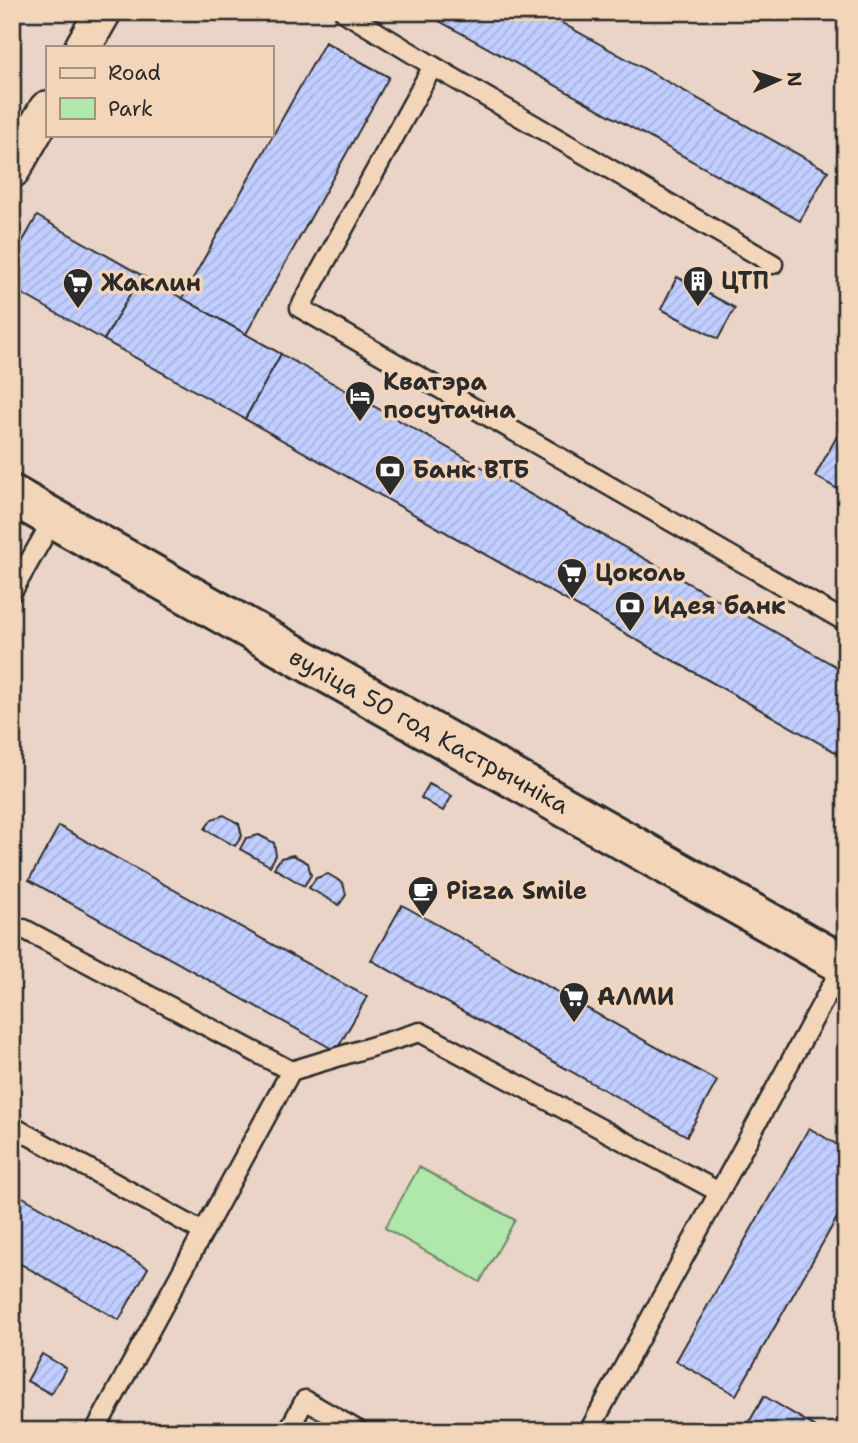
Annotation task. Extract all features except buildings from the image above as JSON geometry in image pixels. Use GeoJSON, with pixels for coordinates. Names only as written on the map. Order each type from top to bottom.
{"type":"FeatureCollection","features":[{"type":"Feature","properties":{"kind":"street"},"geometry":{"type":"LineString","coordinates":[[84,46],[103,12]]}},
{"type":"Feature","properties":{"kind":"street"},"geometry":{"type":"LineString","coordinates":[[14,161],[46,111]]}},
{"type":"Feature","properties":{"kind":"street","name":"вуліца 50 год Кастрычніка"},"geometry":{"type":"LineString","coordinates":[[12,495],[845,966]]}},
{"type":"Feature","properties":{"kind":"lane"},"geometry":{"type":"LineString","coordinates":[[344,12],[773,264]]}},
{"type":"Feature","properties":{"kind":"lane"},"geometry":{"type":"LineString","coordinates":[[433,66],[300,308],[846,622]]}},
{"type":"Feature","properties":{"kind":"lane"},"geometry":{"type":"LineString","coordinates":[[12,592],[54,518]]}},
{"type":"Feature","properties":{"kind":"lane"},"geometry":{"type":"LineString","coordinates":[[12,930],[24,929],[292,1071]]}},
{"type":"Feature","properties":{"kind":"lane"},"geometry":{"type":"LineString","coordinates":[[589,1431],[845,966]]}},
{"type":"Feature","properties":{"kind":"lane"},"geometry":{"type":"LineString","coordinates":[[95,1431],[292,1071],[420,1032],[719,1192]]}},
{"type":"Feature","properties":{"kind":"lane"},"geometry":{"type":"LineString","coordinates":[[12,1126],[204,1232]]}},
{"type":"Feature","properties":{"kind":"lane"},"geometry":{"type":"LineString","coordinates":[[288,1431],[305,1400],[359,1431]]}},
{"type":"Feature","properties":{"kind":"green space"},"geometry":{"type":"Polygon","coordinates":[[[419,1167],[515,1220],[480,1282],[385,1228],[419,1167]]]}},
{"type":"Feature","properties":{"kind":"place","name":"ЦТП"},"geometry":{"type":"Point","coordinates":[698,308]}},
{"type":"Feature","properties":{"kind":"place","name":"Жаклин"},"geometry":{"type":"Point","coordinates":[78,310]}},
{"type":"Feature","properties":{"kind":"place","name":"Кватэра посутачна"},"geometry":{"type":"Point","coordinates":[360,423]}},
{"type":"Feature","properties":{"kind":"place","name":"Банк ВТБ"},"geometry":{"type":"Point","coordinates":[390,497]}},
{"type":"Feature","properties":{"kind":"place","name":"Цоколь"},"geometry":{"type":"Point","coordinates":[572,600]}},
{"type":"Feature","properties":{"kind":"place","name":"Идея банк"},"geometry":{"type":"Point","coordinates":[630,633]}},
{"type":"Feature","properties":{"kind":"place","name":"Pizza Smile"},"geometry":{"type":"Point","coordinates":[423,918]}},
{"type":"Feature","properties":{"kind":"place","name":"АЛМИ"},"geometry":{"type":"Point","coordinates":[574,1024]}}]}
